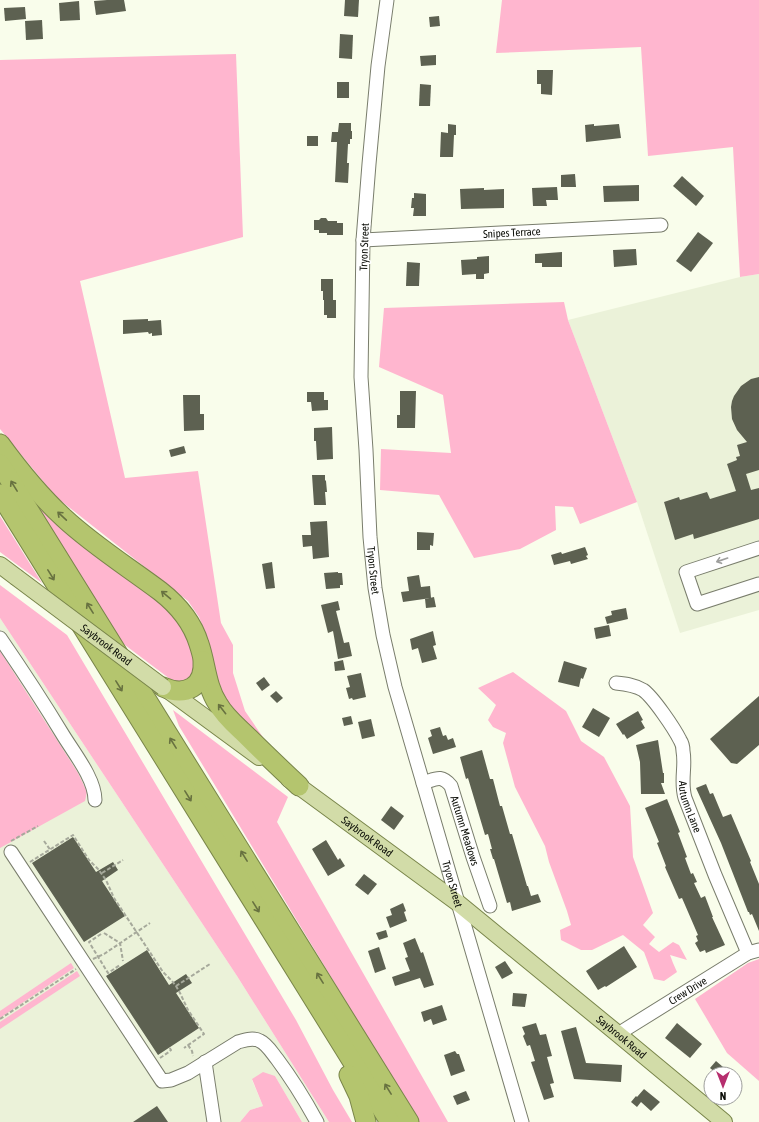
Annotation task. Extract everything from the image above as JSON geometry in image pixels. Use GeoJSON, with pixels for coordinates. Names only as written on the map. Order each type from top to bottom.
{"type":"FeatureCollection","features":[{"type":"Feature","properties":{"kind":"highway"},"geometry":{"type":"LineString","coordinates":[[0,444],[34,487],[65,519],[81,533],[172,600],[182,611],[199,643],[212,694],[218,705],[232,722],[299,786]]}},
{"type":"Feature","properties":{"kind":"highway"},"geometry":{"type":"LineString","coordinates":[[0,464],[409,1122]]}},
{"type":"Feature","properties":{"kind":"highway"},"geometry":{"type":"LineString","coordinates":[[0,494],[390,1122]]}},
{"type":"Feature","properties":{"kind":"highway"},"geometry":{"type":"LineString","coordinates":[[164,687],[176,692],[191,688],[197,684],[201,679],[202,656]]}},
{"type":"Feature","properties":{"kind":"highway"},"geometry":{"type":"LineString","coordinates":[[275,936],[352,1081],[359,1096],[366,1122]]}},
{"type":"Feature","properties":{"kind":"main road","name":"Saybrook Road"},"geometry":{"type":"LineString","coordinates":[[0,565],[458,903],[724,1122]]}},
{"type":"Feature","properties":{"kind":"street","name":"Tryon Street"},"geometry":{"type":"LineString","coordinates":[[387,0],[378,66],[363,240],[361,377],[370,537],[375,588],[383,635],[395,687],[522,1122]]}},
{"type":"Feature","properties":{"kind":"street","name":"Snipes Terrace"},"geometry":{"type":"LineString","coordinates":[[363,240],[661,225]]}},
{"type":"Feature","properties":{"kind":"street"},"geometry":{"type":"LineString","coordinates":[[759,548],[686,572],[697,604],[759,584]]}},
{"type":"Feature","properties":{"kind":"street"},"geometry":{"type":"LineString","coordinates":[[0,638],[35,690],[86,772],[93,787],[95,800]]}},
{"type":"Feature","properties":{"kind":"street","name":"Autumn Lane"},"geometry":{"type":"LineString","coordinates":[[616,683],[634,686],[643,690],[649,695],[680,740],[684,754],[682,789],[685,798],[721,889],[754,952]]}},
{"type":"Feature","properties":{"kind":"street","name":"Autumn Meadows"},"geometry":{"type":"LineString","coordinates":[[423,783],[441,778],[451,786],[472,857],[490,906]]}},
{"type":"Feature","properties":{"kind":"street"},"geometry":{"type":"LineString","coordinates":[[8,848],[162,1081],[178,1078],[238,1042],[254,1039],[265,1044],[287,1073],[317,1122]]}},
{"type":"Feature","properties":{"kind":"street","name":"Crew Drive"},"geometry":{"type":"LineString","coordinates":[[618,1034],[754,952]]}},
{"type":"Feature","properties":{"kind":"street"},"geometry":{"type":"LineString","coordinates":[[205,1062],[214,1122]]}},
{"type":"Feature","properties":{"kind":"path"},"geometry":{"type":"LineString","coordinates":[[8,848],[38,826]]}},
{"type":"Feature","properties":{"kind":"path"},"geometry":{"type":"LineString","coordinates":[[44,841],[50,850],[73,835],[89,860],[102,874],[114,898],[163,972],[176,986],[188,1010],[204,1034],[184,1048]]}},
{"type":"Feature","properties":{"kind":"path"},"geometry":{"type":"LineString","coordinates":[[102,874],[123,860]]}},
{"type":"Feature","properties":{"kind":"path"},"geometry":{"type":"LineString","coordinates":[[104,954],[150,923]]}},
{"type":"Feature","properties":{"kind":"path"},"geometry":{"type":"LineString","coordinates":[[104,933],[120,943],[123,961]]}},
{"type":"Feature","properties":{"kind":"path"},"geometry":{"type":"LineString","coordinates":[[101,934],[89,942],[108,973],[120,965]]}},
{"type":"Feature","properties":{"kind":"path"},"geometry":{"type":"LineString","coordinates":[[0,1019],[85,964]]}},
{"type":"Feature","properties":{"kind":"path"},"geometry":{"type":"LineString","coordinates":[[176,986],[210,964]]}},
{"type":"Feature","properties":{"kind":"shaded area"},"geometry":{"type":"Polygon","coordinates":[[[502,0],[759,0],[759,274],[740,277],[733,147],[648,156],[641,47],[496,53],[502,0]]]}},
{"type":"Feature","properties":{"kind":"shaded area"},"geometry":{"type":"Polygon","coordinates":[[[236,54],[243,237],[80,281],[125,478],[198,471],[221,623],[233,645],[233,673],[245,711],[269,746],[221,699],[206,640],[208,639],[199,617],[188,601],[56,497],[0,429],[0,60],[236,54]]]}},
{"type":"Feature","properties":{"kind":"shaded area"},"geometry":{"type":"Polygon","coordinates":[[[759,274],[759,610],[680,633],[637,502],[568,320],[740,277],[759,274]]]}},
{"type":"Feature","properties":{"kind":"shaded area"},"geometry":{"type":"Polygon","coordinates":[[[564,302],[568,320],[637,502],[580,524],[573,507],[555,506],[556,530],[520,549],[474,558],[439,495],[380,490],[381,449],[451,453],[443,395],[379,367],[384,308],[564,302]]]}},
{"type":"Feature","properties":{"kind":"shaded area"},"geometry":{"type":"Polygon","coordinates":[[[32,495],[179,618],[197,663],[190,681],[174,682],[121,642],[32,495]]]}},
{"type":"Feature","properties":{"kind":"shaded area"},"geometry":{"type":"Polygon","coordinates":[[[0,516],[42,583],[0,552],[0,516]]]}},
{"type":"Feature","properties":{"kind":"shaded area"},"geometry":{"type":"Polygon","coordinates":[[[0,585],[67,635],[296,1020],[333,1090],[352,1122],[329,1122],[237,976],[0,618],[0,585]]]}},
{"type":"Feature","properties":{"kind":"shaded area"},"geometry":{"type":"Polygon","coordinates":[[[0,618],[237,976],[329,1122],[302,1122],[275,1076],[252,1080],[263,1106],[250,1110],[240,1122],[0,1122],[0,618]]]}},
{"type":"Feature","properties":{"kind":"shaded area"},"geometry":{"type":"Polygon","coordinates":[[[0,651],[78,773],[87,792],[85,801],[0,848],[0,651]]]}},
{"type":"Feature","properties":{"kind":"shaded area"},"geometry":{"type":"Polygon","coordinates":[[[513,672],[566,711],[581,741],[604,757],[630,806],[633,857],[653,913],[643,925],[655,937],[649,944],[659,952],[673,942],[679,945],[687,960],[670,955],[677,972],[664,981],[654,979],[644,952],[623,935],[592,950],[581,950],[561,940],[560,930],[571,925],[567,911],[549,862],[545,846],[515,787],[503,743],[506,733],[493,727],[488,720],[496,705],[478,688],[513,672]]]}},
{"type":"Feature","properties":{"kind":"shaded area"},"geometry":{"type":"Polygon","coordinates":[[[173,710],[288,797],[277,822],[448,1122],[419,1122],[179,726],[173,710]]]}},
{"type":"Feature","properties":{"kind":"shaded area"},"geometry":{"type":"Polygon","coordinates":[[[759,959],[759,1081],[727,1053],[695,999],[748,963],[759,959]]]}},
{"type":"Feature","properties":{"kind":"shaded area"},"geometry":{"type":"Polygon","coordinates":[[[71,963],[74,968],[0,1018],[0,1011],[71,963]]]}},
{"type":"Feature","properties":{"kind":"shaded area"},"geometry":{"type":"Polygon","coordinates":[[[77,971],[80,976],[0,1029],[0,1022],[77,971]]]}},
{"type":"Feature","properties":{"kind":"shaded area"},"geometry":{"type":"Polygon","coordinates":[[[263,1072],[275,1076],[302,1122],[240,1122],[250,1110],[263,1106],[252,1079],[263,1072]]]}},
{"type":"Feature","properties":{"kind":"building"},"geometry":{"type":"Polygon","coordinates":[[[124,0],[126,11],[96,15],[94,1],[124,0]]]}},
{"type":"Feature","properties":{"kind":"building"},"geometry":{"type":"Polygon","coordinates":[[[345,0],[359,0],[358,17],[344,16],[345,0]]]}},
{"type":"Feature","properties":{"kind":"building"},"geometry":{"type":"Polygon","coordinates":[[[79,1],[80,20],[60,21],[59,3],[79,1]]]}},
{"type":"Feature","properties":{"kind":"building"},"geometry":{"type":"Polygon","coordinates":[[[25,7],[26,19],[5,21],[4,8],[25,7]]]}},
{"type":"Feature","properties":{"kind":"building"},"geometry":{"type":"Polygon","coordinates":[[[439,16],[440,26],[430,27],[429,17],[439,16]]]}},
{"type":"Feature","properties":{"kind":"building"},"geometry":{"type":"Polygon","coordinates":[[[42,20],[43,39],[26,40],[25,21],[42,20]]]}},
{"type":"Feature","properties":{"kind":"building"},"geometry":{"type":"Polygon","coordinates":[[[340,34],[353,35],[352,59],[339,58],[340,34]]]}},
{"type":"Feature","properties":{"kind":"building"},"geometry":{"type":"Polygon","coordinates":[[[436,55],[436,65],[421,66],[420,56],[436,55]]]}},
{"type":"Feature","properties":{"kind":"building"},"geometry":{"type":"Polygon","coordinates":[[[537,70],[553,70],[552,95],[541,94],[541,84],[537,84],[537,70]]]}},
{"type":"Feature","properties":{"kind":"building"},"geometry":{"type":"Polygon","coordinates":[[[337,82],[349,82],[349,98],[337,98],[337,82]]]}},
{"type":"Feature","properties":{"kind":"building"},"geometry":{"type":"Polygon","coordinates":[[[420,84],[431,85],[430,106],[419,106],[420,84]]]}},
{"type":"Feature","properties":{"kind":"building"},"geometry":{"type":"Polygon","coordinates":[[[339,123],[351,123],[352,139],[350,139],[350,144],[348,144],[347,163],[349,163],[348,183],[335,182],[337,142],[331,142],[332,132],[338,132],[339,123]]]}},
{"type":"Feature","properties":{"kind":"building"},"geometry":{"type":"Polygon","coordinates":[[[448,124],[456,125],[453,157],[440,157],[441,132],[448,133],[448,124]]]}},
{"type":"Feature","properties":{"kind":"building"},"geometry":{"type":"Polygon","coordinates":[[[594,124],[594,126],[619,124],[621,138],[586,142],[585,125],[594,124]]]}},
{"type":"Feature","properties":{"kind":"building"},"geometry":{"type":"Polygon","coordinates":[[[307,136],[318,136],[318,146],[307,146],[307,136]]]}},
{"type":"Feature","properties":{"kind":"building"},"geometry":{"type":"Polygon","coordinates":[[[575,174],[576,187],[561,187],[561,175],[575,174]]]}},
{"type":"Feature","properties":{"kind":"building"},"geometry":{"type":"Polygon","coordinates":[[[682,176],[704,196],[696,206],[673,186],[682,176]]]}},
{"type":"Feature","properties":{"kind":"building"},"geometry":{"type":"Polygon","coordinates":[[[639,185],[639,201],[604,202],[603,186],[639,185]]]}},
{"type":"Feature","properties":{"kind":"building"},"geometry":{"type":"Polygon","coordinates":[[[557,187],[558,200],[546,200],[547,206],[533,206],[532,188],[557,187]]]}},
{"type":"Feature","properties":{"kind":"building"},"geometry":{"type":"Polygon","coordinates":[[[484,188],[484,190],[504,189],[504,208],[461,209],[460,189],[484,188]]]}},
{"type":"Feature","properties":{"kind":"building"},"geometry":{"type":"Polygon","coordinates":[[[414,193],[426,194],[426,216],[413,216],[414,208],[411,208],[414,193]]]}},
{"type":"Feature","properties":{"kind":"building"},"geometry":{"type":"Polygon","coordinates":[[[321,218],[326,218],[328,221],[343,223],[343,235],[327,235],[327,233],[319,233],[319,230],[314,230],[314,220],[319,220],[321,218]]]}},
{"type":"Feature","properties":{"kind":"building"},"geometry":{"type":"Polygon","coordinates":[[[698,232],[713,243],[691,272],[676,261],[698,232]]]}},
{"type":"Feature","properties":{"kind":"building"},"geometry":{"type":"Polygon","coordinates":[[[636,249],[637,265],[614,267],[613,250],[636,249]]]}},
{"type":"Feature","properties":{"kind":"building"},"geometry":{"type":"Polygon","coordinates":[[[562,252],[562,267],[542,267],[542,263],[535,263],[535,254],[562,252]]]}},
{"type":"Feature","properties":{"kind":"building"},"geometry":{"type":"Polygon","coordinates":[[[489,256],[489,273],[484,274],[484,279],[476,279],[476,274],[462,275],[461,260],[477,259],[477,257],[489,256]]]}},
{"type":"Feature","properties":{"kind":"building"},"geometry":{"type":"Polygon","coordinates":[[[407,262],[420,263],[419,286],[406,286],[407,262]]]}},
{"type":"Feature","properties":{"kind":"building"},"geometry":{"type":"Polygon","coordinates":[[[321,279],[333,279],[333,300],[336,300],[336,318],[327,318],[327,315],[324,315],[324,300],[323,291],[321,291],[321,279]]]}},
{"type":"Feature","properties":{"kind":"building"},"geometry":{"type":"Polygon","coordinates":[[[148,319],[148,321],[161,320],[162,335],[152,336],[152,333],[149,334],[148,332],[123,334],[123,320],[148,319]]]}},
{"type":"Feature","properties":{"kind":"building"},"geometry":{"type":"Polygon","coordinates":[[[759,377],[759,470],[746,474],[751,490],[759,488],[759,519],[694,539],[693,534],[675,540],[664,502],[679,497],[680,500],[707,492],[710,499],[736,491],[727,464],[737,460],[736,457],[740,456],[737,445],[747,442],[737,430],[732,419],[732,401],[741,386],[751,379],[759,377]]]}},
{"type":"Feature","properties":{"kind":"building"},"geometry":{"type":"Polygon","coordinates":[[[400,391],[416,391],[415,428],[397,428],[397,415],[400,415],[400,391]]]}},
{"type":"Feature","properties":{"kind":"building"},"geometry":{"type":"Polygon","coordinates":[[[307,392],[324,392],[324,400],[328,400],[328,410],[312,411],[311,402],[307,402],[307,392]]]}},
{"type":"Feature","properties":{"kind":"building"},"geometry":{"type":"Polygon","coordinates":[[[183,395],[200,395],[200,414],[204,414],[204,430],[184,431],[183,395]]]}},
{"type":"Feature","properties":{"kind":"building"},"geometry":{"type":"Polygon","coordinates":[[[332,427],[333,459],[317,460],[316,441],[314,441],[314,428],[332,427]]]}},
{"type":"Feature","properties":{"kind":"building"},"geometry":{"type":"Polygon","coordinates":[[[184,446],[186,453],[171,457],[169,450],[184,446]]]}},
{"type":"Feature","properties":{"kind":"building"},"geometry":{"type":"Polygon","coordinates":[[[312,475],[325,475],[327,492],[325,492],[326,505],[314,505],[312,475]]]}},
{"type":"Feature","properties":{"kind":"building"},"geometry":{"type":"Polygon","coordinates":[[[327,521],[329,557],[313,559],[312,546],[303,547],[302,535],[311,535],[310,522],[327,521]]]}},
{"type":"Feature","properties":{"kind":"building"},"geometry":{"type":"Polygon","coordinates":[[[417,532],[434,533],[433,546],[430,545],[430,550],[417,550],[417,532]]]}},
{"type":"Feature","properties":{"kind":"building"},"geometry":{"type":"Polygon","coordinates":[[[585,547],[588,555],[586,556],[588,559],[571,564],[570,561],[554,565],[551,555],[561,552],[562,554],[585,547]]]}},
{"type":"Feature","properties":{"kind":"building"},"geometry":{"type":"Polygon","coordinates":[[[272,562],[275,588],[266,589],[262,564],[272,562]]]}},
{"type":"Feature","properties":{"kind":"building"},"geometry":{"type":"Polygon","coordinates":[[[324,573],[342,573],[343,585],[340,585],[340,588],[326,589],[324,573]]]}},
{"type":"Feature","properties":{"kind":"building"},"geometry":{"type":"Polygon","coordinates":[[[419,575],[421,587],[430,586],[431,598],[403,602],[401,592],[409,591],[407,577],[419,575]]]}},
{"type":"Feature","properties":{"kind":"building"},"geometry":{"type":"Polygon","coordinates":[[[434,597],[436,607],[426,608],[425,599],[434,597]]]}},
{"type":"Feature","properties":{"kind":"building"},"geometry":{"type":"Polygon","coordinates":[[[338,601],[340,610],[336,611],[344,643],[349,642],[352,656],[338,659],[333,631],[328,633],[321,605],[338,601]]]}},
{"type":"Feature","properties":{"kind":"building"},"geometry":{"type":"Polygon","coordinates":[[[626,608],[628,619],[607,624],[605,617],[612,615],[611,611],[626,608]]]}},
{"type":"Feature","properties":{"kind":"building"},"geometry":{"type":"Polygon","coordinates":[[[609,625],[611,636],[596,639],[594,628],[609,625]]]}},
{"type":"Feature","properties":{"kind":"building"},"geometry":{"type":"Polygon","coordinates":[[[433,631],[436,645],[433,646],[437,659],[422,663],[418,648],[412,650],[410,639],[433,631]]]}},
{"type":"Feature","properties":{"kind":"building"},"geometry":{"type":"Polygon","coordinates":[[[343,660],[345,670],[335,671],[334,662],[343,660]]]}},
{"type":"Feature","properties":{"kind":"building"},"geometry":{"type":"Polygon","coordinates":[[[564,661],[587,668],[583,679],[581,678],[579,687],[558,682],[564,661]]]}},
{"type":"Feature","properties":{"kind":"building"},"geometry":{"type":"Polygon","coordinates":[[[361,673],[366,697],[353,700],[352,698],[349,699],[346,688],[350,687],[347,676],[361,673]]]}},
{"type":"Feature","properties":{"kind":"building"},"geometry":{"type":"Polygon","coordinates":[[[264,677],[270,685],[262,691],[256,683],[264,677]]]}},
{"type":"Feature","properties":{"kind":"building"},"geometry":{"type":"Polygon","coordinates":[[[276,691],[283,698],[277,703],[270,696],[276,691]]]}},
{"type":"Feature","properties":{"kind":"building"},"geometry":{"type":"Polygon","coordinates":[[[759,696],[759,745],[737,764],[731,763],[710,739],[759,696]]]}},
{"type":"Feature","properties":{"kind":"building"},"geometry":{"type":"Polygon","coordinates":[[[593,708],[610,718],[599,737],[582,727],[593,708]]]}},
{"type":"Feature","properties":{"kind":"building"},"geometry":{"type":"Polygon","coordinates":[[[638,711],[645,728],[627,739],[616,724],[638,711]]]}},
{"type":"Feature","properties":{"kind":"building"},"geometry":{"type":"Polygon","coordinates":[[[351,716],[353,724],[344,726],[342,718],[351,716]]]}},
{"type":"Feature","properties":{"kind":"building"},"geometry":{"type":"Polygon","coordinates":[[[371,719],[375,736],[362,739],[358,722],[371,719]]]}},
{"type":"Feature","properties":{"kind":"building"},"geometry":{"type":"Polygon","coordinates":[[[440,727],[443,736],[446,735],[448,740],[453,738],[456,747],[433,754],[428,738],[432,736],[430,730],[440,727]]]}},
{"type":"Feature","properties":{"kind":"building"},"geometry":{"type":"Polygon","coordinates":[[[658,740],[664,773],[664,783],[661,783],[665,794],[641,794],[640,762],[636,745],[658,740]]]}},
{"type":"Feature","properties":{"kind":"building"},"geometry":{"type":"Polygon","coordinates":[[[482,750],[490,779],[493,779],[500,806],[502,806],[510,834],[512,834],[527,886],[531,896],[538,894],[541,902],[512,911],[510,902],[507,903],[490,849],[492,849],[488,834],[485,835],[468,778],[466,779],[460,757],[482,750]]]}},
{"type":"Feature","properties":{"kind":"building"},"geometry":{"type":"Polygon","coordinates":[[[706,784],[710,794],[713,793],[723,817],[731,814],[751,861],[750,862],[759,884],[759,931],[752,914],[750,915],[748,912],[721,843],[696,788],[706,784]]]}},
{"type":"Feature","properties":{"kind":"building"},"geometry":{"type":"Polygon","coordinates":[[[667,799],[680,832],[678,833],[687,857],[685,858],[691,874],[693,873],[697,882],[694,883],[701,898],[705,896],[712,917],[725,945],[706,953],[705,950],[700,952],[695,943],[698,941],[696,936],[698,935],[682,898],[679,899],[665,867],[666,866],[657,843],[659,842],[645,808],[667,799]]]}},
{"type":"Feature","properties":{"kind":"building"},"geometry":{"type":"Polygon","coordinates":[[[391,806],[404,816],[394,830],[381,820],[391,806]]]}},
{"type":"Feature","properties":{"kind":"building"},"geometry":{"type":"Polygon","coordinates":[[[73,837],[96,872],[113,862],[118,870],[102,881],[125,916],[84,942],[32,863],[73,837]]]}},
{"type":"Feature","properties":{"kind":"building"},"geometry":{"type":"Polygon","coordinates":[[[326,840],[338,860],[340,858],[345,866],[328,876],[312,849],[326,840]]]}},
{"type":"Feature","properties":{"kind":"building"},"geometry":{"type":"Polygon","coordinates":[[[364,874],[377,884],[368,895],[355,885],[364,874]]]}},
{"type":"Feature","properties":{"kind":"building"},"geometry":{"type":"Polygon","coordinates":[[[403,903],[407,921],[390,928],[386,917],[392,915],[390,909],[403,903]]]}},
{"type":"Feature","properties":{"kind":"building"},"geometry":{"type":"Polygon","coordinates":[[[386,930],[388,937],[379,940],[376,933],[386,930]]]}},
{"type":"Feature","properties":{"kind":"building"},"geometry":{"type":"Polygon","coordinates":[[[415,938],[421,953],[423,952],[434,985],[424,988],[420,978],[395,986],[392,977],[410,971],[405,958],[408,957],[403,943],[415,938]]]}},
{"type":"Feature","properties":{"kind":"building"},"geometry":{"type":"Polygon","coordinates":[[[624,946],[637,967],[606,987],[605,986],[598,990],[586,971],[624,946]]]}},
{"type":"Feature","properties":{"kind":"building"},"geometry":{"type":"Polygon","coordinates":[[[379,947],[386,969],[375,973],[368,951],[379,947]]]}},
{"type":"Feature","properties":{"kind":"building"},"geometry":{"type":"Polygon","coordinates":[[[147,950],[169,985],[186,974],[192,983],[176,993],[199,1028],[158,1055],[106,976],[147,950]]]}},
{"type":"Feature","properties":{"kind":"building"},"geometry":{"type":"Polygon","coordinates":[[[505,961],[513,973],[502,979],[495,967],[505,961]]]}},
{"type":"Feature","properties":{"kind":"building"},"geometry":{"type":"Polygon","coordinates":[[[513,993],[527,994],[525,1007],[512,1006],[513,993]]]}},
{"type":"Feature","properties":{"kind":"building"},"geometry":{"type":"Polygon","coordinates":[[[442,1005],[447,1020],[433,1025],[431,1019],[424,1022],[421,1012],[442,1005]]]}},
{"type":"Feature","properties":{"kind":"building"},"geometry":{"type":"Polygon","coordinates":[[[536,1023],[540,1035],[546,1034],[552,1056],[547,1057],[554,1083],[550,1084],[554,1097],[544,1100],[531,1062],[535,1061],[530,1045],[527,1046],[523,1036],[525,1034],[522,1027],[536,1023]]]}},
{"type":"Feature","properties":{"kind":"building"},"geometry":{"type":"Polygon","coordinates":[[[677,1023],[702,1044],[690,1058],[665,1038],[677,1023]]]}},
{"type":"Feature","properties":{"kind":"building"},"geometry":{"type":"Polygon","coordinates":[[[576,1027],[586,1063],[622,1065],[621,1082],[574,1079],[561,1031],[576,1027]]]}},
{"type":"Feature","properties":{"kind":"building"},"geometry":{"type":"Polygon","coordinates":[[[455,1051],[459,1054],[465,1071],[451,1076],[444,1055],[455,1051]]]}},
{"type":"Feature","properties":{"kind":"building"},"geometry":{"type":"Polygon","coordinates":[[[716,1061],[722,1066],[712,1066],[716,1061]]]}},
{"type":"Feature","properties":{"kind":"building"},"geometry":{"type":"Polygon","coordinates":[[[644,1089],[660,1102],[651,1111],[641,1102],[637,1107],[631,1102],[644,1089]]]}},
{"type":"Feature","properties":{"kind":"building"},"geometry":{"type":"Polygon","coordinates":[[[466,1091],[470,1100],[457,1105],[453,1096],[466,1091]]]}},
{"type":"Feature","properties":{"kind":"building"},"geometry":{"type":"Polygon","coordinates":[[[157,1106],[168,1122],[133,1122],[157,1106]]]}}]}
